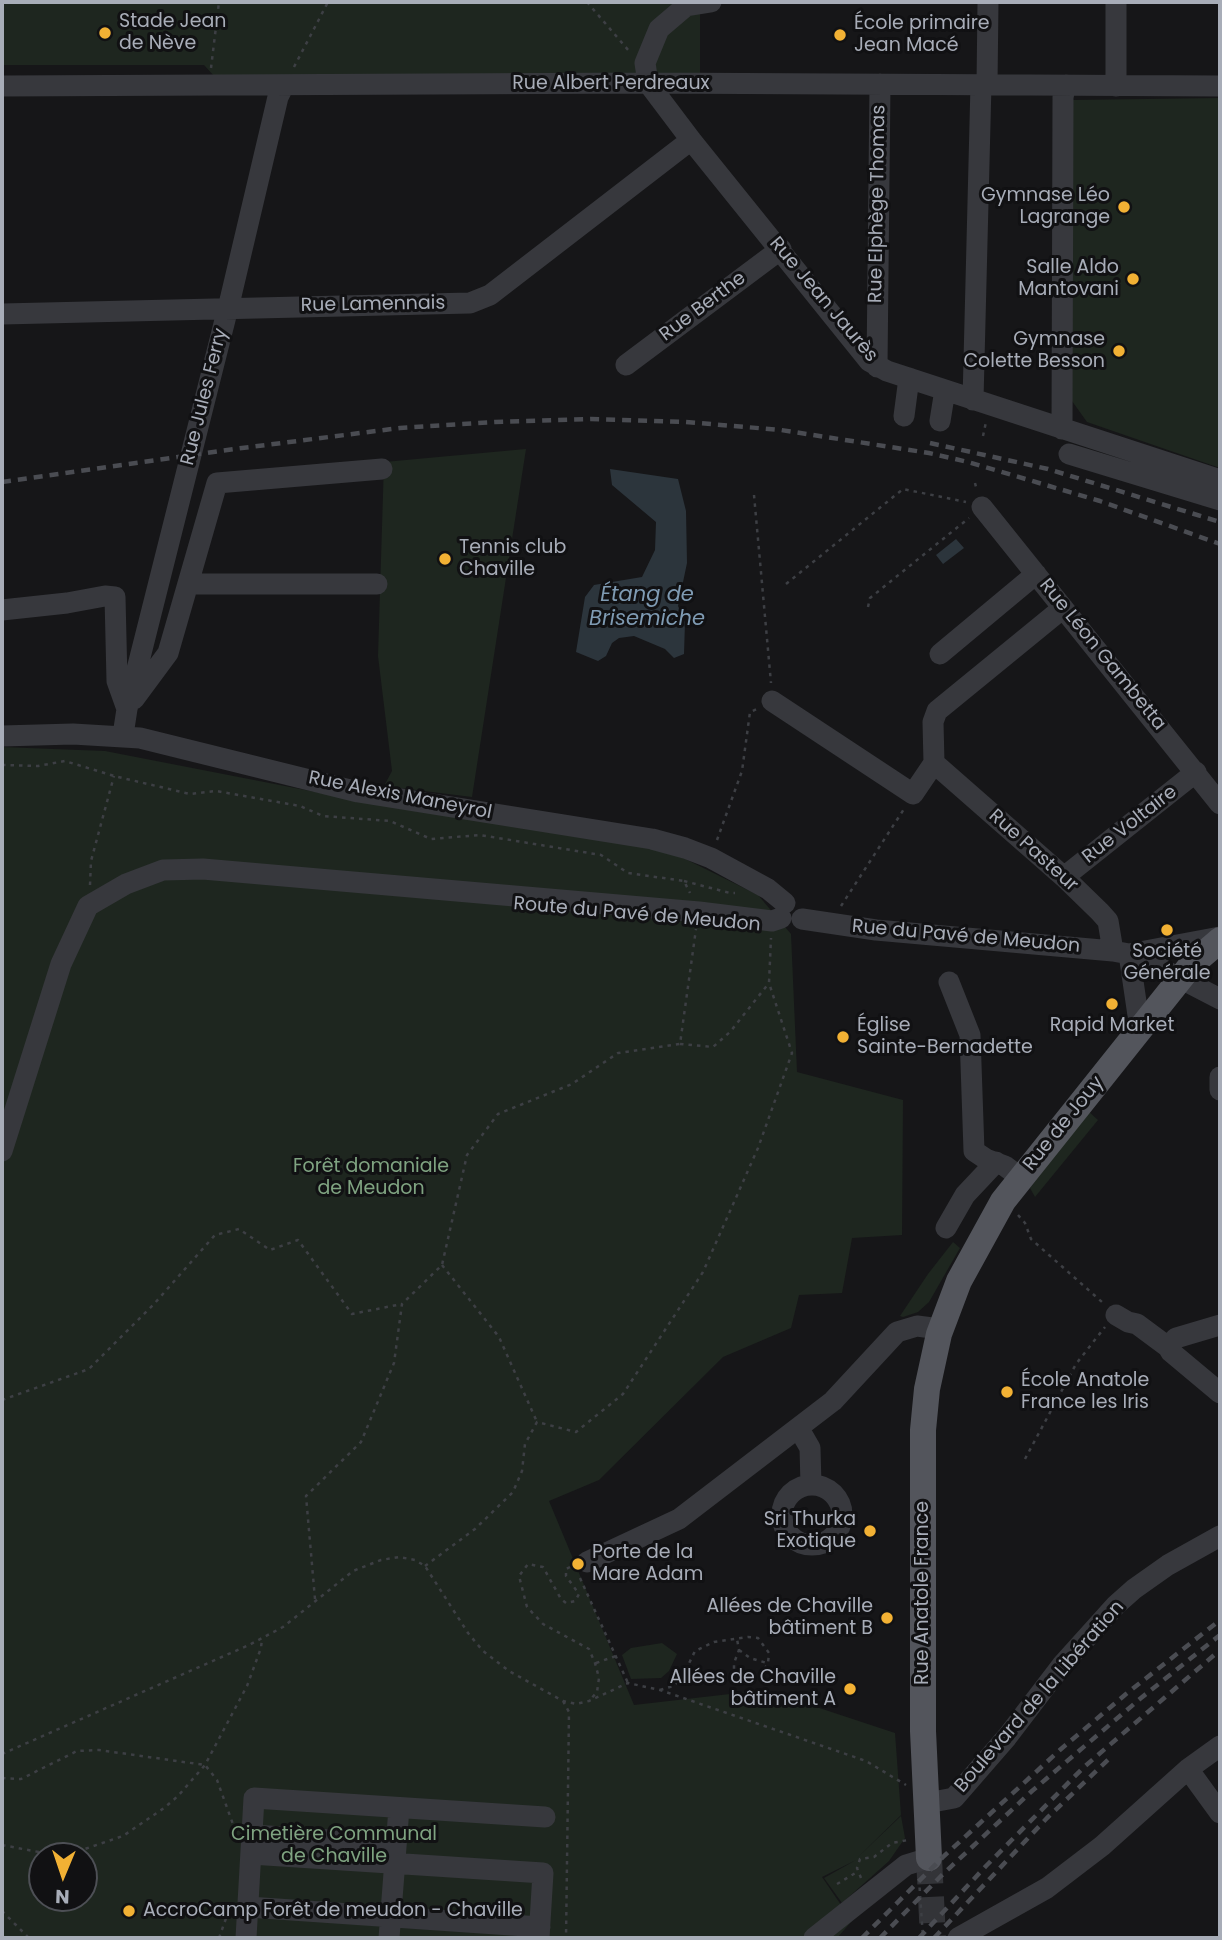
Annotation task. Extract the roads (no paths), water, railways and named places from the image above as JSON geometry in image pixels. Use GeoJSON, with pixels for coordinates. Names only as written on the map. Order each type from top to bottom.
{"type":"FeatureCollection","features":[{"type":"Feature","properties":{"kind":"main road","name":"Rue de Jouy"},"geometry":{"type":"LineString","coordinates":[[940,1329],[959,1281],[1003,1201],[1192,964],[1220,938]]}},
{"type":"Feature","properties":{"kind":"main road","name":"Rue Anatole France"},"geometry":{"type":"LineString","coordinates":[[924,1868],[926,1800],[923,1731],[923,1430],[927,1389],[940,1329]]}},
{"type":"Feature","properties":{"kind":"street"},"geometry":{"type":"LineString","coordinates":[[647,78],[645,63],[659,29],[686,6],[711,2]]}},
{"type":"Feature","properties":{"kind":"street"},"geometry":{"type":"LineString","coordinates":[[973,400],[988,2]]}},
{"type":"Feature","properties":{"kind":"street"},"geometry":{"type":"LineString","coordinates":[[1116,2],[1116,86]]}},
{"type":"Feature","properties":{"kind":"street","name":"Rue Albert Perdreaux"},"geometry":{"type":"LineString","coordinates":[[2,86],[284,85],[647,78],[880,84],[1220,86]]}},
{"type":"Feature","properties":{"kind":"street","name":"Rue Jean Jaurès"},"geometry":{"type":"LineString","coordinates":[[647,78],[691,140],[869,361],[877,367],[1220,480]]}},
{"type":"Feature","properties":{"kind":"street","name":"Rue Elphège Thomas"},"geometry":{"type":"LineString","coordinates":[[877,367],[880,84]]}},
{"type":"Feature","properties":{"kind":"street","name":"Rue Jules Ferry"},"geometry":{"type":"LineString","coordinates":[[123,735],[127,709],[278,97],[284,85]]}},
{"type":"Feature","properties":{"kind":"street"},"geometry":{"type":"LineString","coordinates":[[1062,429],[1063,97],[1066,85]]}},
{"type":"Feature","properties":{"kind":"street","name":"Rue Lamennais"},"geometry":{"type":"LineString","coordinates":[[2,314],[470,303],[490,295],[691,140]]}},
{"type":"Feature","properties":{"kind":"street","name":"Rue Berthe"},"geometry":{"type":"LineString","coordinates":[[626,365],[781,249]]}},
{"type":"Feature","properties":{"kind":"street"},"geometry":{"type":"LineString","coordinates":[[904,416],[909,378]]}},
{"type":"Feature","properties":{"kind":"street"},"geometry":{"type":"LineString","coordinates":[[940,421],[945,390]]}},
{"type":"Feature","properties":{"kind":"street"},"geometry":{"type":"LineString","coordinates":[[1069,454],[1220,500]]}},
{"type":"Feature","properties":{"kind":"street"},"geometry":{"type":"LineString","coordinates":[[127,709],[168,653],[217,483],[382,469]]}},
{"type":"Feature","properties":{"kind":"street","name":"Rue Léon Gambetta"},"geometry":{"type":"LineString","coordinates":[[982,507],[1220,804]]}},
{"type":"Feature","properties":{"kind":"street"},"geometry":{"type":"LineString","coordinates":[[940,654],[1036,574]]}},
{"type":"Feature","properties":{"kind":"street"},"geometry":{"type":"LineString","coordinates":[[188,584],[377,584]]}},
{"type":"Feature","properties":{"kind":"street"},"geometry":{"type":"LineString","coordinates":[[2,610],[104,596],[115,597],[117,681],[127,709]]}},
{"type":"Feature","properties":{"kind":"street"},"geometry":{"type":"LineString","coordinates":[[772,701],[913,794],[934,763],[933,722],[937,711],[1063,608]]}},
{"type":"Feature","properties":{"kind":"street","name":"Rue Alexis Maneyrol"},"geometry":{"type":"LineString","coordinates":[[2,736],[123,735],[358,792],[652,839],[711,858],[768,889],[785,915]]}},
{"type":"Feature","properties":{"kind":"street","name":"Rue Pasteur"},"geometry":{"type":"LineString","coordinates":[[934,763],[1064,877],[1108,921],[1121,952]]}},
{"type":"Feature","properties":{"kind":"street","name":"Rue Voltaire"},"geometry":{"type":"LineString","coordinates":[[1064,877],[1196,772]]}},
{"type":"Feature","properties":{"kind":"street","name":"Route du Pavé de Meudon"},"geometry":{"type":"LineString","coordinates":[[2,1151],[61,964],[89,906],[127,884],[163,870],[203,869],[699,912],[785,915]]}},
{"type":"Feature","properties":{"kind":"street","name":"Rue du Pavé de Meudon"},"geometry":{"type":"LineString","coordinates":[[785,915],[876,930],[1121,952],[1181,978],[1220,999]]}},
{"type":"Feature","properties":{"kind":"street"},"geometry":{"type":"LineString","coordinates":[[1140,1029],[1121,952],[1220,938]]}},
{"type":"Feature","properties":{"kind":"street"},"geometry":{"type":"LineString","coordinates":[[949,982],[970,1035],[974,1151],[1021,1178]]}},
{"type":"Feature","properties":{"kind":"street"},"geometry":{"type":"LineString","coordinates":[[1220,1077],[1220,1090]]}},
{"type":"Feature","properties":{"kind":"street"},"geometry":{"type":"LineString","coordinates":[[946,1228],[965,1195],[996,1162]]}},
{"type":"Feature","properties":{"kind":"street"},"geometry":{"type":"LineString","coordinates":[[1116,1315],[1137,1324],[1168,1347],[1220,1393]]}},
{"type":"Feature","properties":{"kind":"street"},"geometry":{"type":"LineString","coordinates":[[1168,1347],[1176,1338],[1220,1325]]}},
{"type":"Feature","properties":{"kind":"street"},"geometry":{"type":"LineString","coordinates":[[581,1567],[679,1519],[833,1401],[897,1332],[917,1326],[940,1329]]}},
{"type":"Feature","properties":{"kind":"street"},"geometry":{"type":"LineString","coordinates":[[799,1429],[810,1448],[811,1485]]}},
{"type":"Feature","properties":{"kind":"street","name":"Boulevard de la Libération"},"geometry":{"type":"LineString","coordinates":[[926,1800],[954,1798],[1007,1737],[1062,1665],[1116,1605],[1168,1566],[1220,1536]]}},
{"type":"Feature","properties":{"kind":"street"},"geometry":{"type":"LineString","coordinates":[[958,1938],[1047,1888],[1102,1846],[1188,1769],[1220,1745]]}},
{"type":"Feature","properties":{"kind":"street"},"geometry":{"type":"LineString","coordinates":[[1188,1769],[1220,1812]]}},
{"type":"Feature","properties":{"kind":"street"},"geometry":{"type":"LineString","coordinates":[[246,1938],[239,1905],[254,1798],[545,1816]]}},
{"type":"Feature","properties":{"kind":"street"},"geometry":{"type":"LineString","coordinates":[[389,1938],[399,1808]]}},
{"type":"Feature","properties":{"kind":"street"},"geometry":{"type":"LineString","coordinates":[[239,1905],[391,1917],[539,1933],[543,1873],[396,1853],[247,1841]]}},
{"type":"Feature","properties":{"kind":"street"},"geometry":{"type":"LineString","coordinates":[[814,1938],[906,1865],[924,1868]]}},
{"type":"Feature","properties":{"kind":"water","name":"Étang de Brisemiche"},"geometry":{"type":"Polygon","coordinates":[[[610,469],[678,479],[686,511],[687,563],[678,606],[685,622],[684,654],[674,658],[665,649],[634,636],[619,638],[612,643],[606,656],[598,661],[576,652],[585,597],[594,585],[642,577],[655,550],[656,522],[612,485],[610,469]]]}},
{"type":"Feature","properties":{"kind":"water"},"geometry":{"type":"Polygon","coordinates":[[[956,539],[964,548],[943,564],[936,555],[956,539]]]}},
{"type":"Feature","properties":{"kind":"tunnel"},"geometry":{"type":"LineString","coordinates":[[929,1858],[933,1938]]}},
{"type":"Feature","properties":{"kind":"railway"},"geometry":{"type":"LineString","coordinates":[[2,482],[400,428],[591,419],[686,422],[781,430],[929,453],[1100,501],[1220,544]]}},
{"type":"Feature","properties":{"kind":"railway"},"geometry":{"type":"LineString","coordinates":[[930,443],[1048,469],[1220,522]]}},
{"type":"Feature","properties":{"kind":"railway"},"geometry":{"type":"LineString","coordinates":[[862,1938],[944,1856],[1061,1749],[1220,1620]]}},
{"type":"Feature","properties":{"kind":"railway"},"geometry":{"type":"LineString","coordinates":[[880,1938],[941,1876],[1032,1791],[1220,1635]]}},
{"type":"Feature","properties":{"kind":"railway"},"geometry":{"type":"LineString","coordinates":[[919,1938],[1084,1767],[1220,1650]]}},
{"type":"Feature","properties":{"kind":"railway"},"geometry":{"type":"LineString","coordinates":[[934,1938],[1047,1818],[1112,1756]]}},
{"type":"Feature","properties":{"kind":"place","name":"Stade Jean de Nève"},"geometry":{"type":"Point","coordinates":[105,33]}},
{"type":"Feature","properties":{"kind":"place","name":"École primaire Jean Macé"},"geometry":{"type":"Point","coordinates":[840,35]}},
{"type":"Feature","properties":{"kind":"place","name":"Gymnase Léo Lagrange"},"geometry":{"type":"Point","coordinates":[1124,207]}},
{"type":"Feature","properties":{"kind":"place","name":"Salle Aldo Mantovani"},"geometry":{"type":"Point","coordinates":[1133,279]}},
{"type":"Feature","properties":{"kind":"place","name":"Gymnase Colette Besson"},"geometry":{"type":"Point","coordinates":[1119,351]}},
{"type":"Feature","properties":{"kind":"place","name":"Tennis club Chaville"},"geometry":{"type":"Point","coordinates":[445,559]}},
{"type":"Feature","properties":{"kind":"place","name":"Société Générale"},"geometry":{"type":"Point","coordinates":[1167,930]}},
{"type":"Feature","properties":{"kind":"place","name":"Rapid Market"},"geometry":{"type":"Point","coordinates":[1112,1004]}},
{"type":"Feature","properties":{"kind":"place","name":"Église Sainte-Bernadette"},"geometry":{"type":"Point","coordinates":[843,1037]}},
{"type":"Feature","properties":{"kind":"place","name":"École Anatole France les Iris"},"geometry":{"type":"Point","coordinates":[1007,1392]}},
{"type":"Feature","properties":{"kind":"place","name":"Sri Thurka Exotique"},"geometry":{"type":"Point","coordinates":[870,1531]}},
{"type":"Feature","properties":{"kind":"place","name":"Porte de la Mare Adam"},"geometry":{"type":"Point","coordinates":[578,1564]}},
{"type":"Feature","properties":{"kind":"place","name":"Allées de Chaville bâtiment B"},"geometry":{"type":"Point","coordinates":[887,1618]}},
{"type":"Feature","properties":{"kind":"place","name":"Allées de Chaville bâtiment A"},"geometry":{"type":"Point","coordinates":[850,1689]}},
{"type":"Feature","properties":{"kind":"place","name":"AccroCamp Forêt de meudon - Chaville"},"geometry":{"type":"Point","coordinates":[129,1911]}},
{"type":"Feature","properties":{"kind":"park label","name":"Forêt domaniale de Meudon"},"geometry":{"type":"Point","coordinates":[371,1178]}},
{"type":"Feature","properties":{"kind":"park label","name":"Cimetière Communal de Chaville"},"geometry":{"type":"Point","coordinates":[334,1846]}}]}
